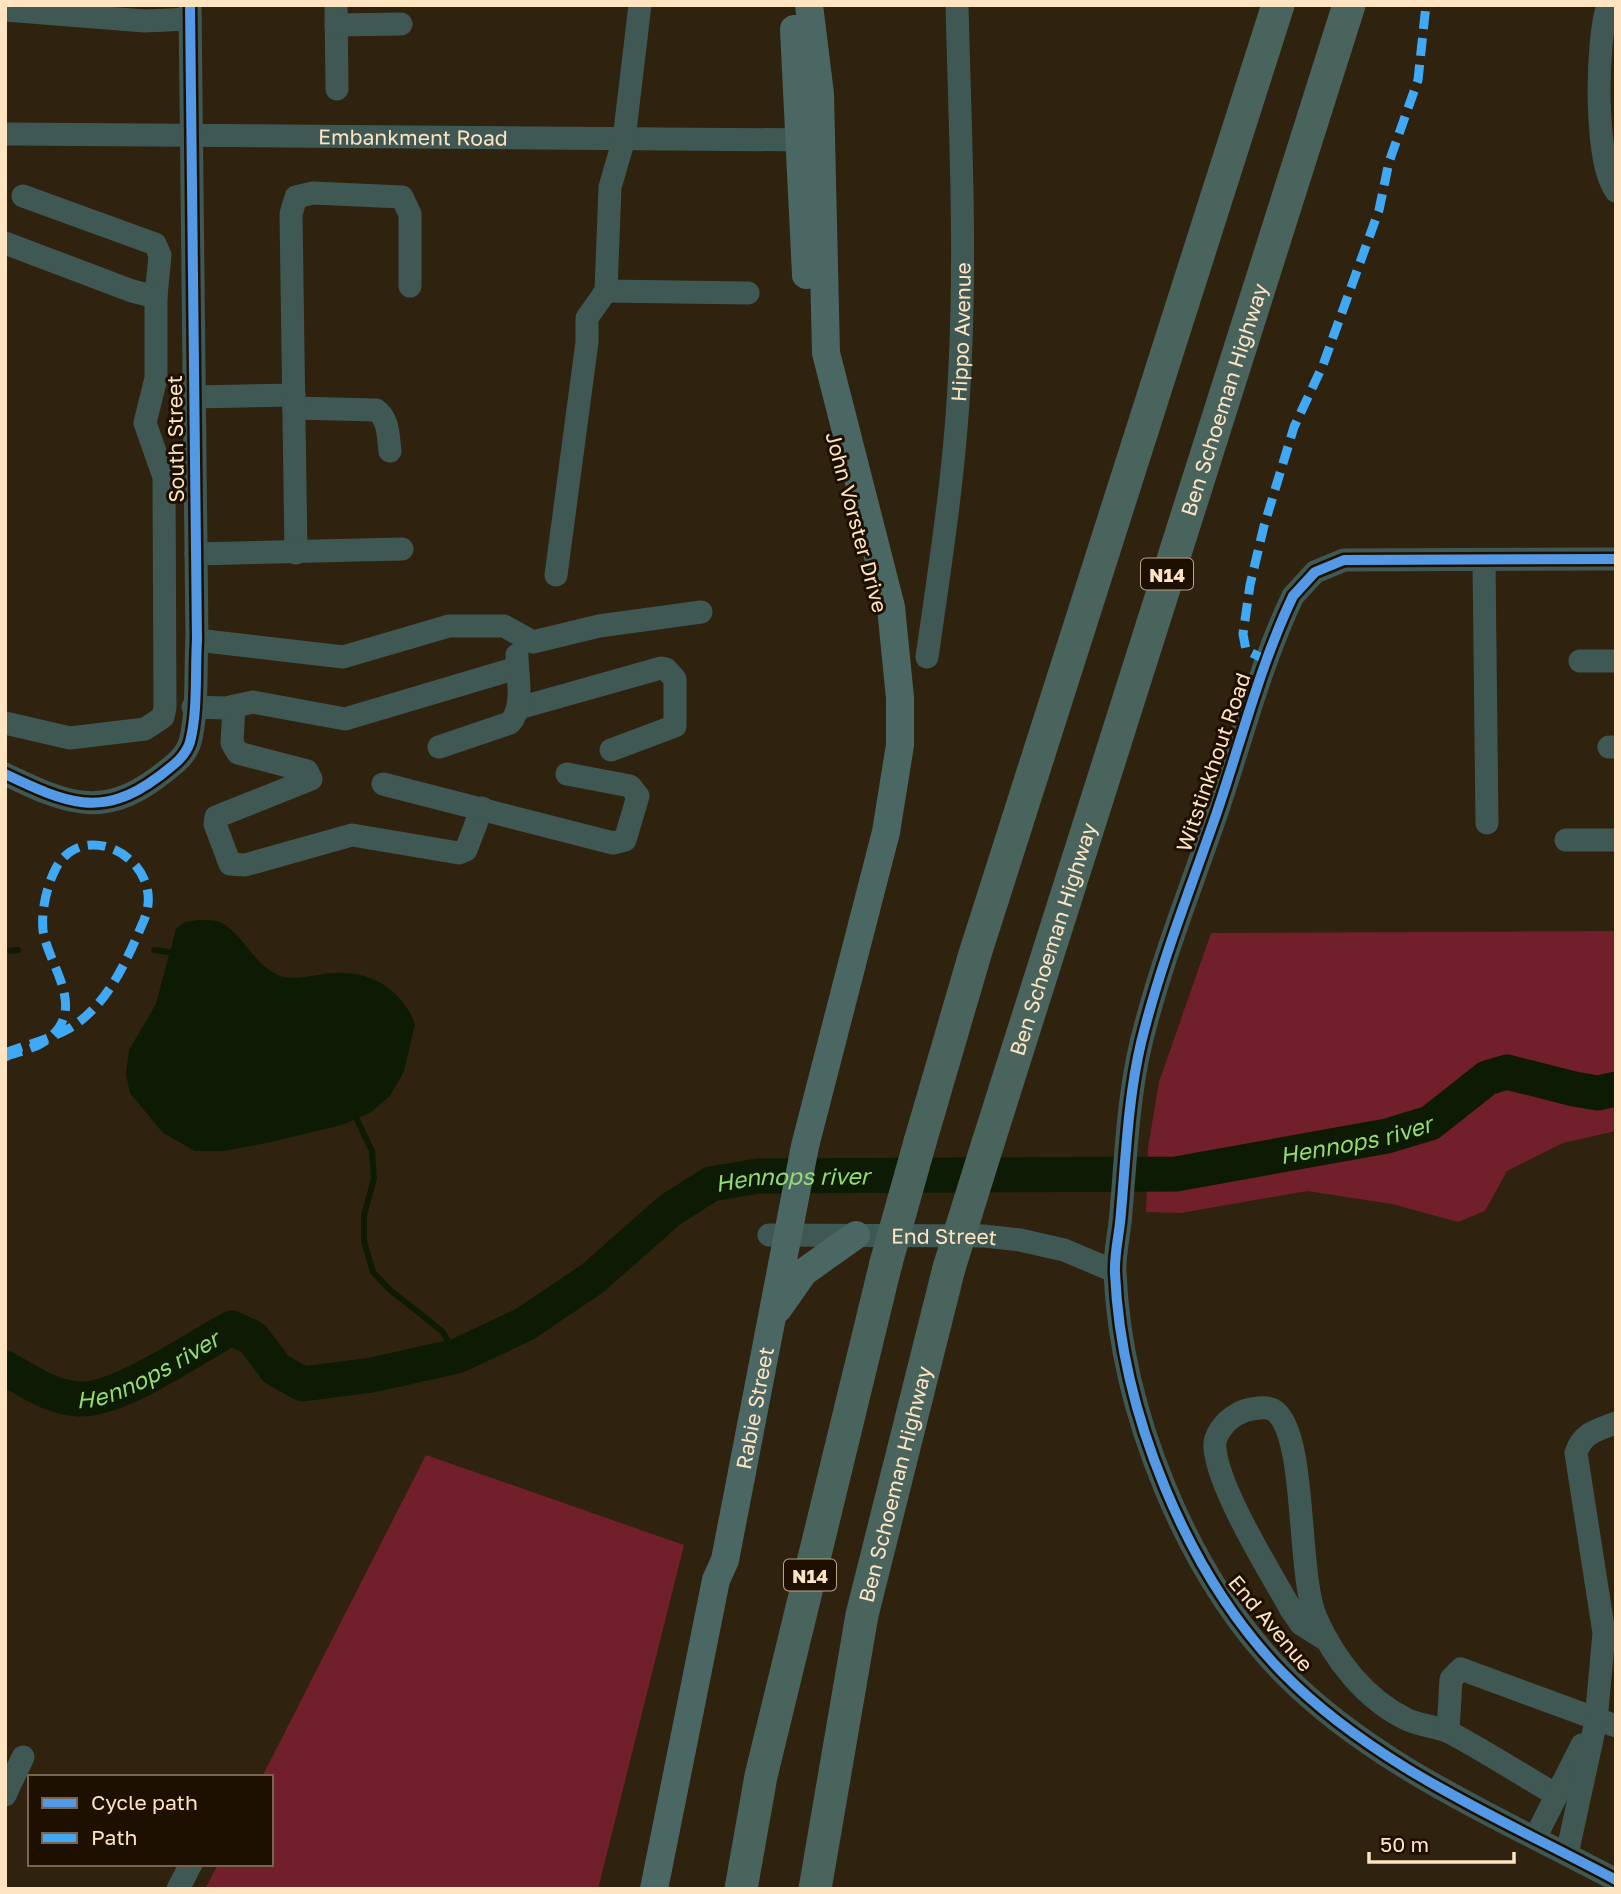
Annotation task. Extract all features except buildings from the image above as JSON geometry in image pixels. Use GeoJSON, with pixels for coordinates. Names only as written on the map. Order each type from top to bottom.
{"type":"FeatureCollection","features":[{"type":"Feature","properties":{"kind":"highway","name":"N14"},"geometry":{"type":"LineString","coordinates":[[741,1889],[761,1776],[886,1264],[920,1142],[975,954],[1278,5]]}},
{"type":"Feature","properties":{"kind":"highway","name":"Ben Schoeman Highway"},"geometry":{"type":"LineString","coordinates":[[815,1889],[862,1615],[949,1268],[1298,158],[1349,5]]}},
{"type":"Feature","properties":{"kind":"main road","name":"John Vorster Drive"},"geometry":{"type":"LineString","coordinates":[[781,1221],[796,1144],[878,831],[888,778],[892,699],[884,620],[874,573],[813,354],[808,320],[811,140],[791,5]]}},
{"type":"Feature","properties":{"kind":"main road","name":"John Vorster Drive"},"geometry":{"type":"LineString","coordinates":[[809,5],[820,94],[811,140]]}},
{"type":"Feature","properties":{"kind":"main road","name":"Rabie Street"},"geometry":{"type":"LineString","coordinates":[[654,1889],[716,1580],[725,1560],[768,1333],[781,1221]]}},
{"type":"Feature","properties":{"kind":"main road","name":"Rabie Street"},"geometry":{"type":"LineString","coordinates":[[716,1580],[715,1558],[737,1398],[781,1221]]}},
{"type":"Feature","properties":{"kind":"main road"},"geometry":{"type":"LineString","coordinates":[[768,1333],[782,1299],[797,1279],[856,1235]]}},
{"type":"Feature","properties":{"kind":"street"},"geometry":{"type":"LineString","coordinates":[[556,575],[587,342],[587,318],[606,291],[610,187],[624,139],[640,5]]}},
{"type":"Feature","properties":{"kind":"street","name":"Hippo Avenue"},"geometry":{"type":"LineString","coordinates":[[927,657],[951,493],[960,366],[964,225],[957,5]]}},
{"type":"Feature","properties":{"kind":"street"},"geometry":{"type":"LineString","coordinates":[[1608,5],[1601,46],[1601,148],[1604,170],[1616,191]]}},
{"type":"Feature","properties":{"kind":"street"},"geometry":{"type":"LineString","coordinates":[[5,10],[145,21],[190,12]]}},
{"type":"Feature","properties":{"kind":"street","name":"South Street"},"geometry":{"type":"LineString","coordinates":[[5,774],[62,800],[84,805],[117,800],[149,784],[175,764],[189,744],[197,640],[190,12]]}},
{"type":"Feature","properties":{"kind":"street"},"geometry":{"type":"LineString","coordinates":[[337,89],[336,15],[401,24]]}},
{"type":"Feature","properties":{"kind":"street","name":"Embankment Road"},"geometry":{"type":"LineString","coordinates":[[5,134],[191,137],[430,135],[811,140]]}},
{"type":"Feature","properties":{"kind":"street"},"geometry":{"type":"LineString","coordinates":[[296,553],[291,214],[296,197],[313,193],[402,197],[410,214],[410,286]]}},
{"type":"Feature","properties":{"kind":"street"},"geometry":{"type":"LineString","coordinates":[[5,723],[70,738],[145,729],[163,717],[165,707],[164,477],[145,423],[156,378],[156,297],[160,255],[155,244],[23,196]]}},
{"type":"Feature","properties":{"kind":"street"},"geometry":{"type":"LineString","coordinates":[[5,243],[132,291],[156,297]]}},
{"type":"Feature","properties":{"kind":"street"},"geometry":{"type":"LineString","coordinates":[[606,291],[748,293]]}},
{"type":"Feature","properties":{"kind":"street"},"geometry":{"type":"LineString","coordinates":[[194,397],[294,402],[376,410],[383,415],[390,451]]}},
{"type":"Feature","properties":{"kind":"street"},"geometry":{"type":"LineString","coordinates":[[196,554],[402,549]]}},
{"type":"Feature","properties":{"kind":"street","name":"Witstinkhout Road"},"geometry":{"type":"LineString","coordinates":[[1114,1271],[1125,1150],[1140,1047],[1148,1016],[1278,630],[1293,596],[1315,572],[1344,560],[1616,559]]}},
{"type":"Feature","properties":{"kind":"street"},"geometry":{"type":"LineString","coordinates":[[1484,561],[1488,823]]}},
{"type":"Feature","properties":{"kind":"street"},"geometry":{"type":"LineString","coordinates":[[197,640],[344,657],[449,626],[504,626],[533,642],[599,626],[701,612]]}},
{"type":"Feature","properties":{"kind":"street"},"geometry":{"type":"LineString","coordinates":[[439,747],[510,723],[519,708],[516,634]]}},
{"type":"Feature","properties":{"kind":"street"},"geometry":{"type":"LineString","coordinates":[[1580,661],[1616,661]]}},
{"type":"Feature","properties":{"kind":"street"},"geometry":{"type":"LineString","coordinates":[[193,708],[253,702],[345,719],[517,668]]}},
{"type":"Feature","properties":{"kind":"street"},"geometry":{"type":"LineString","coordinates":[[519,708],[661,668],[667,669],[675,679],[675,726],[611,750]]}},
{"type":"Feature","properties":{"kind":"street"},"geometry":{"type":"LineString","coordinates":[[234,706],[232,743],[238,753],[307,771],[311,779],[216,817],[215,824],[230,864],[245,865],[352,835],[459,853],[466,850],[482,808]]}},
{"type":"Feature","properties":{"kind":"street"},"geometry":{"type":"LineString","coordinates":[[383,784],[613,843],[625,840],[638,796],[635,790],[631,786],[568,774]]}},
{"type":"Feature","properties":{"kind":"street"},"geometry":{"type":"LineString","coordinates":[[1566,840],[1616,840]]}},
{"type":"Feature","properties":{"kind":"street","name":"End Street"},"geometry":{"type":"LineString","coordinates":[[781,1221],[856,1235],[1020,1240],[1064,1250],[1114,1271]]}},
{"type":"Feature","properties":{"kind":"street","name":"End Avenue"},"geometry":{"type":"LineString","coordinates":[[1114,1271],[1127,1363],[1151,1450],[1175,1515],[1206,1573],[1242,1624],[1282,1672],[1334,1719],[1388,1757],[1616,1880]]}},
{"type":"Feature","properties":{"kind":"street"},"geometry":{"type":"LineString","coordinates":[[1328,1641],[1301,1623],[1292,1611],[1225,1485],[1214,1447],[1222,1427],[1235,1415],[1247,1410],[1270,1408],[1278,1413],[1288,1433],[1296,1468],[1310,1598],[1328,1641],[1359,1684],[1382,1706],[1408,1720],[1447,1731],[1556,1795]]}},
{"type":"Feature","properties":{"kind":"street"},"geometry":{"type":"LineString","coordinates":[[1567,1854],[1606,1724],[1604,1633],[1576,1453],[1580,1440],[1593,1431],[1616,1423]]}},
{"type":"Feature","properties":{"kind":"street"},"geometry":{"type":"LineString","coordinates":[[1447,1731],[1451,1679],[1461,1669],[1606,1724]]}},
{"type":"Feature","properties":{"kind":"street"},"geometry":{"type":"LineString","coordinates":[[1535,1838],[1556,1795],[1606,1724]]}},
{"type":"Feature","properties":{"kind":"street"},"geometry":{"type":"LineString","coordinates":[[5,1795],[23,1758]]}},
{"type":"Feature","properties":{"kind":"street"},"geometry":{"type":"LineString","coordinates":[[178,1889],[190,1866]]}},
{"type":"Feature","properties":{"kind":"shaded area"},"geometry":{"type":"Polygon","coordinates":[[[218,921],[228,927],[261,963],[276,974],[294,978],[353,974],[379,982],[390,989],[408,1010],[415,1024],[404,1071],[390,1096],[371,1112],[342,1125],[224,1151],[195,1151],[163,1133],[130,1093],[126,1074],[129,1050],[156,1004],[176,929],[185,922],[218,921]]]}},
{"type":"Feature","properties":{"kind":"shaded area"},"geometry":{"type":"Polygon","coordinates":[[[1616,931],[1616,1131],[1563,1143],[1507,1171],[1485,1211],[1458,1222],[1392,1204],[1307,1191],[1181,1213],[1146,1212],[1148,1148],[1159,1082],[1211,933],[1616,931]]]}},
{"type":"Feature","properties":{"kind":"shaded area"},"geometry":{"type":"Polygon","coordinates":[[[426,1455],[684,1545],[598,1889],[205,1889],[217,1866],[273,1866],[273,1775],[263,1775],[426,1455]]]}},
{"type":"Feature","properties":{"kind":"waterway"},"geometry":{"type":"LineString","coordinates":[[10,951],[18,950]]}},
{"type":"Feature","properties":{"kind":"waterway"},"geometry":{"type":"LineString","coordinates":[[154,950],[169,952]]}},
{"type":"Feature","properties":{"kind":"waterway","name":"Hennops river"},"geometry":{"type":"LineString","coordinates":[[5,1368],[58,1395],[78,1399],[95,1398],[135,1383],[232,1328],[253,1338],[276,1369],[303,1384],[372,1375],[457,1356],[525,1324],[593,1278],[670,1210],[711,1184],[758,1176],[1176,1174],[1387,1136],[1430,1123],[1487,1078],[1507,1072],[1598,1093],[1616,1089]]}},
{"type":"Feature","properties":{"kind":"waterway"},"geometry":{"type":"LineString","coordinates":[[357,1120],[372,1151],[374,1179],[364,1215],[364,1241],[373,1272],[390,1290],[442,1331],[457,1356]]}},
{"type":"Feature","properties":{"kind":"marked path"},"geometry":{"type":"LineString","coordinates":[[1268,661],[1246,650],[1243,634],[1250,585],[1264,526],[1294,427],[1323,365],[1379,210],[1389,162],[1418,80],[1426,5]]}},
{"type":"Feature","properties":{"kind":"marked path"},"geometry":{"type":"LineString","coordinates":[[5,1053],[46,1039],[54,1035],[70,1028],[95,1007],[115,980],[144,920],[148,899],[144,880],[134,864],[120,852],[103,846],[85,846],[69,853],[56,868],[45,898],[43,930],[63,987],[64,1016],[58,1029],[45,1041],[5,1057]]}},
{"type":"Feature","properties":{"kind":"cycle path"},"geometry":{"type":"LineString","coordinates":[[5,774],[64,799],[82,802],[118,799],[173,766],[188,748],[193,730],[197,640],[190,5]]}},
{"type":"Feature","properties":{"kind":"cycle path"},"geometry":{"type":"LineString","coordinates":[[1616,559],[1344,560],[1315,572],[1293,596],[1261,676],[1166,956],[1141,1043],[1130,1106],[1115,1265],[1120,1326],[1130,1380],[1145,1434],[1189,1539],[1216,1587],[1248,1632],[1282,1672],[1357,1736],[1398,1763],[1484,1812],[1616,1880]]}}]}
